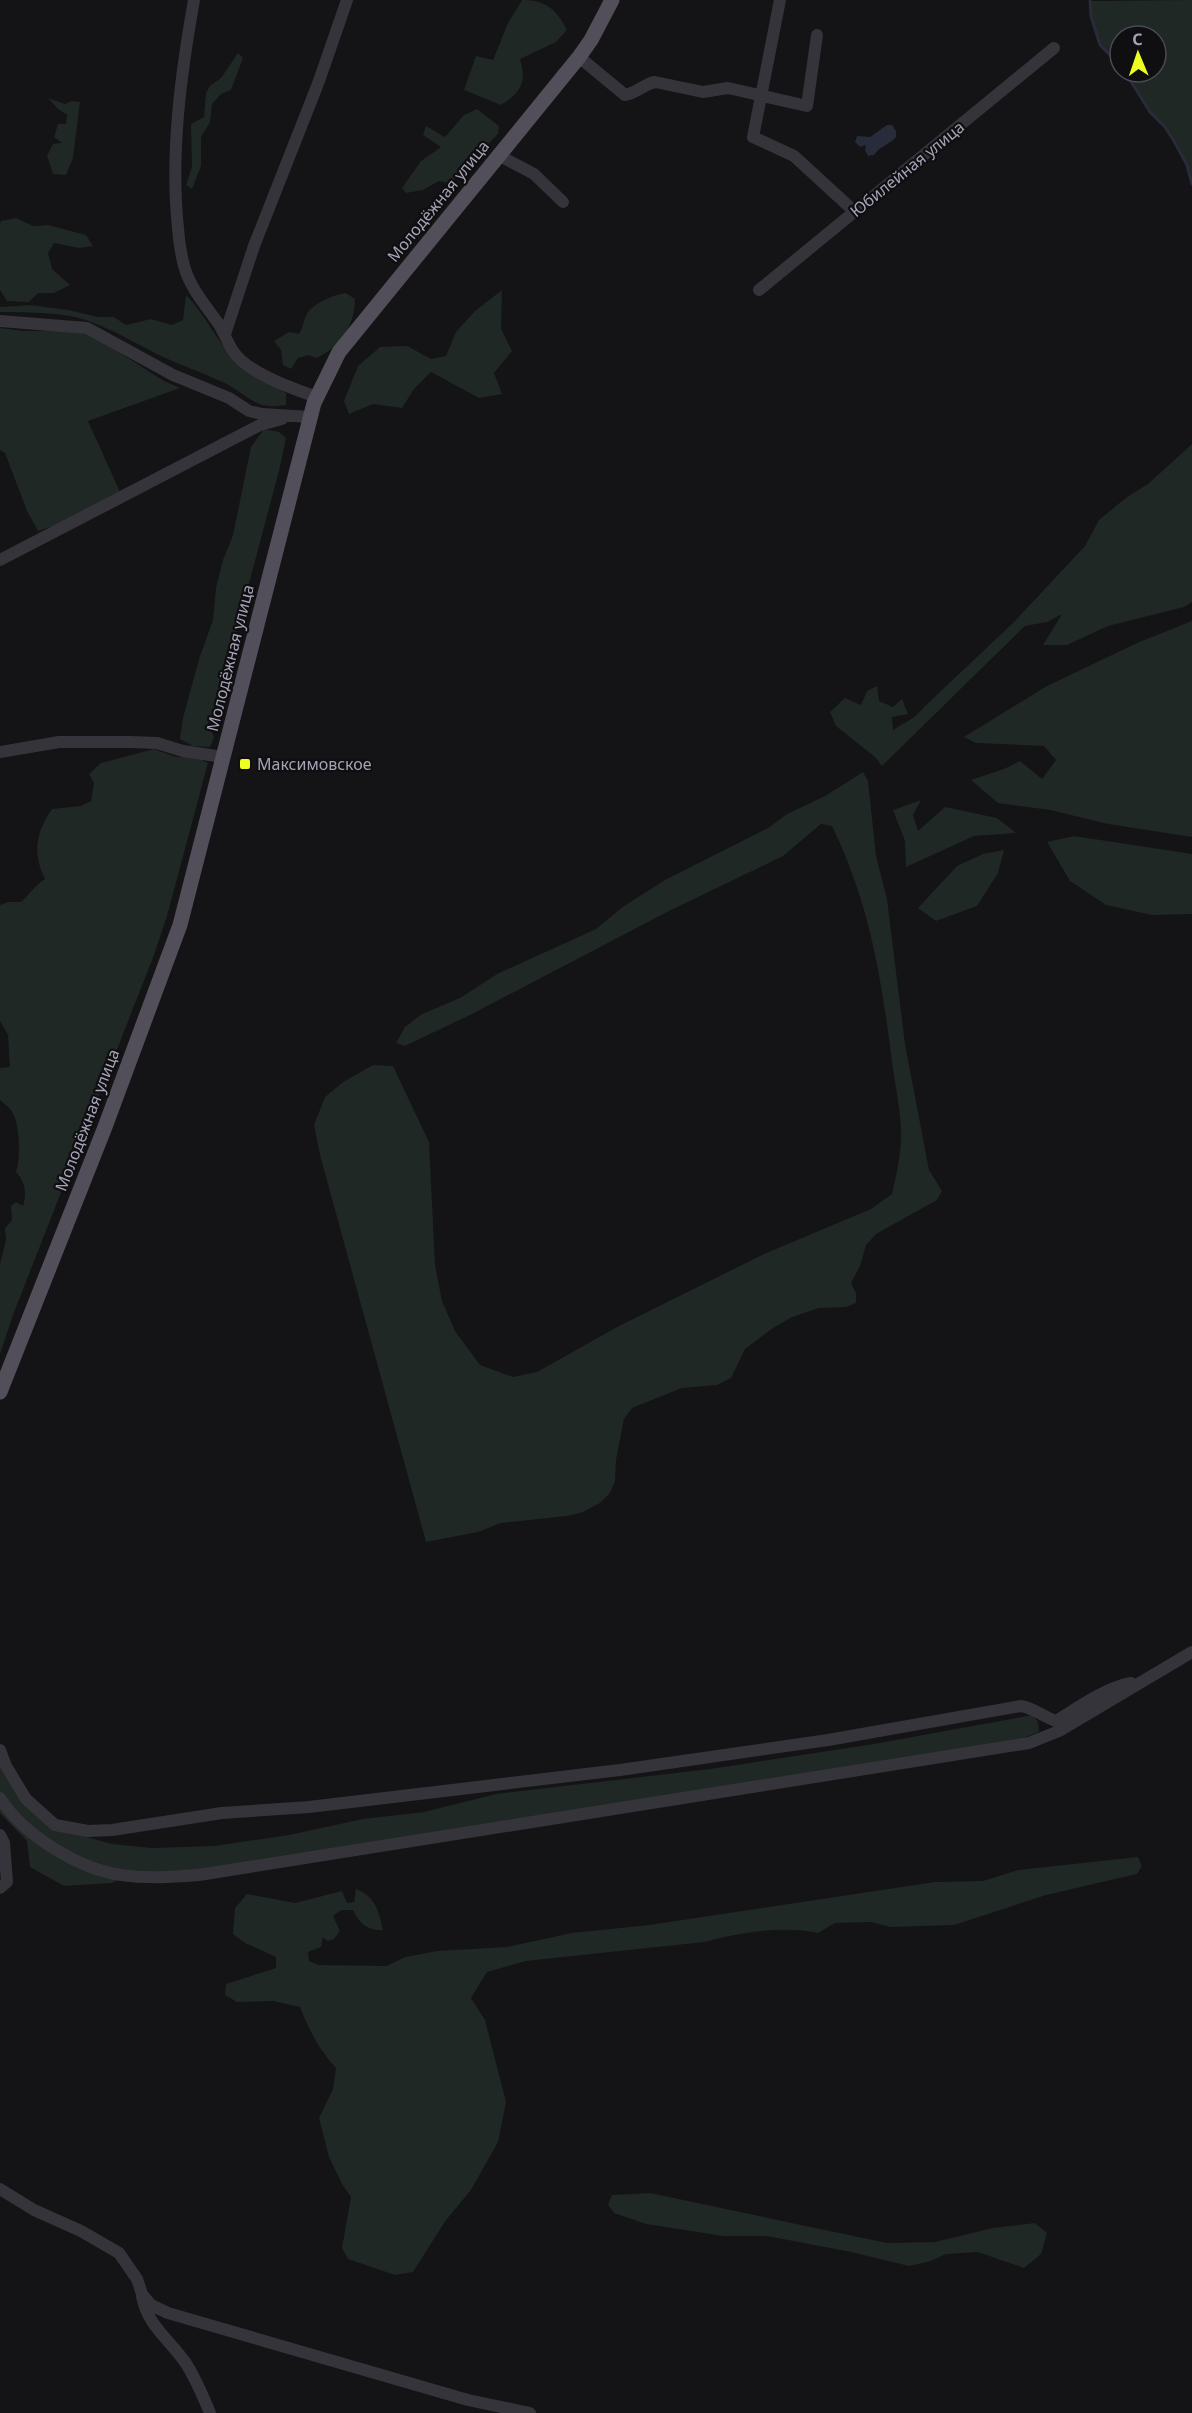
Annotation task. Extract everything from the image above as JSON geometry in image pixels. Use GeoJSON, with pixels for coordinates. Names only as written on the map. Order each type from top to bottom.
{"type":"FeatureCollection","features":[{"type":"Feature","properties":{"kind":"main road","name":"Молодёжная улица"},"geometry":{"type":"LineString","coordinates":[[0,1392],[105,1127],[180,925],[317,397],[339,352],[579,57],[591,40],[612,0]]}},
{"type":"Feature","properties":{"kind":"street"},"geometry":{"type":"LineString","coordinates":[[194,0],[184,67],[174,195],[184,268],[196,292],[225,334],[234,353],[253,368],[292,389],[317,397]]}},
{"type":"Feature","properties":{"kind":"street"},"geometry":{"type":"LineString","coordinates":[[225,334],[254,246],[319,81],[346,0]]}},
{"type":"Feature","properties":{"kind":"street"},"geometry":{"type":"LineString","coordinates":[[780,0],[753,137],[794,156],[855,212]]}},
{"type":"Feature","properties":{"kind":"street"},"geometry":{"type":"LineString","coordinates":[[579,57],[625,95],[637,93],[648,83],[655,82],[703,92],[728,88],[807,106],[817,35]]}},
{"type":"Feature","properties":{"kind":"street","name":"Юбилейная улица"},"geometry":{"type":"LineString","coordinates":[[759,290],[1054,48]]}},
{"type":"Feature","properties":{"kind":"street"},"geometry":{"type":"LineString","coordinates":[[498,155],[534,174],[563,202]]}},
{"type":"Feature","properties":{"kind":"street"},"geometry":{"type":"LineString","coordinates":[[0,321],[87,328],[173,375],[229,398],[249,411],[310,417]]}},
{"type":"Feature","properties":{"kind":"street"},"geometry":{"type":"LineString","coordinates":[[0,560],[260,425],[292,416]]}},
{"type":"Feature","properties":{"kind":"street"},"geometry":{"type":"LineString","coordinates":[[0,752],[59,741],[130,742],[157,743],[183,752],[223,757]]}},
{"type":"Feature","properties":{"kind":"street"},"geometry":{"type":"LineString","coordinates":[[0,1798],[27,1828],[54,1848],[86,1865],[130,1876],[159,1878],[199,1875],[1029,1743],[1059,1731],[1192,1652]]}},
{"type":"Feature","properties":{"kind":"street"},"geometry":{"type":"LineString","coordinates":[[0,1750],[6,1766],[26,1799],[41,1815],[55,1825],[88,1831],[112,1830],[222,1813],[309,1807],[620,1770],[828,1740],[1021,1706],[1030,1707],[1047,1719],[1056,1721],[1122,1685],[1144,1681]]}},
{"type":"Feature","properties":{"kind":"street"},"geometry":{"type":"LineString","coordinates":[[0,1835],[4,1843],[7,1882],[0,1888]]}},
{"type":"Feature","properties":{"kind":"street"},"geometry":{"type":"LineString","coordinates":[[0,2189],[34,2210],[81,2231],[119,2253],[137,2278],[144,2309],[184,2361],[210,2413]]}},
{"type":"Feature","properties":{"kind":"street"},"geometry":{"type":"LineString","coordinates":[[142,2294],[151,2305],[168,2313],[468,2400],[530,2413]]}},
{"type":"Feature","properties":{"kind":"shaded area"},"geometry":{"type":"Polygon","coordinates":[[[522,0],[538,2],[549,7],[559,16],[567,30],[556,42],[520,59],[523,74],[521,86],[501,105],[464,90],[476,56],[493,60],[508,23],[522,0]]]}},
{"type":"Feature","properties":{"kind":"shaded area"},"geometry":{"type":"Polygon","coordinates":[[[1192,0],[1192,184],[1187,165],[1174,141],[1165,127],[1150,112],[1132,84],[1168,84],[1168,24],[1108,24],[1108,53],[1100,45],[1091,16],[1090,1],[1192,0]]]}},
{"type":"Feature","properties":{"kind":"shaded area"},"geometry":{"type":"Polygon","coordinates":[[[238,53],[243,58],[231,90],[221,94],[212,104],[210,122],[201,137],[201,166],[192,189],[186,185],[192,167],[191,124],[204,117],[206,93],[210,86],[221,78],[238,53]]]}},
{"type":"Feature","properties":{"kind":"shaded area"},"geometry":{"type":"Polygon","coordinates":[[[48,98],[65,104],[72,101],[80,102],[73,158],[66,175],[53,174],[47,156],[53,144],[62,143],[54,137],[58,124],[66,124],[67,115],[48,98]]]}},
{"type":"Feature","properties":{"kind":"shaded area"},"geometry":{"type":"Polygon","coordinates":[[[477,109],[499,126],[498,134],[477,155],[468,172],[448,183],[439,181],[423,190],[406,193],[402,188],[421,161],[441,147],[423,135],[426,126],[445,137],[464,115],[477,109]]]}},
{"type":"Feature","properties":{"kind":"shaded area"},"geometry":{"type":"Polygon","coordinates":[[[16,218],[33,226],[48,225],[86,235],[93,246],[79,248],[54,243],[48,253],[52,269],[70,285],[54,293],[38,293],[29,302],[7,301],[0,290],[0,224],[1,221],[16,218]]]}},
{"type":"Feature","properties":{"kind":"shaded area"},"geometry":{"type":"Polygon","coordinates":[[[502,290],[501,329],[512,351],[494,373],[502,394],[479,398],[431,372],[414,389],[402,408],[373,404],[349,414],[344,401],[358,366],[380,347],[407,346],[431,359],[446,356],[456,332],[475,311],[502,290]]]}},
{"type":"Feature","properties":{"kind":"shaded area"},"geometry":{"type":"Polygon","coordinates":[[[346,293],[355,299],[352,318],[345,334],[333,348],[317,358],[308,355],[298,358],[291,369],[283,365],[281,350],[274,341],[289,332],[299,334],[306,316],[313,307],[329,298],[346,293]]]}},
{"type":"Feature","properties":{"kind":"shaded area"},"geometry":{"type":"Polygon","coordinates":[[[186,295],[236,362],[286,393],[286,405],[257,403],[229,385],[80,318],[46,313],[0,312],[0,307],[31,305],[98,317],[114,317],[126,325],[151,319],[172,325],[183,320],[186,295]]]}},
{"type":"Feature","properties":{"kind":"shaded area"},"geometry":{"type":"Polygon","coordinates":[[[0,328],[24,331],[78,331],[95,337],[164,381],[180,388],[88,421],[121,494],[60,524],[38,531],[27,511],[5,453],[0,450],[0,328]]]}},
{"type":"Feature","properties":{"kind":"shaded area"},"geometry":{"type":"Polygon","coordinates":[[[264,429],[279,432],[286,438],[280,467],[226,670],[222,706],[208,723],[214,737],[210,747],[193,746],[180,739],[183,718],[199,659],[213,620],[216,588],[223,560],[233,535],[251,447],[264,429]]]}},
{"type":"Feature","properties":{"kind":"shaded area"},"geometry":{"type":"Polygon","coordinates":[[[1192,444],[1192,602],[1184,607],[1108,626],[1067,645],[1043,645],[1062,614],[1047,622],[1025,626],[882,766],[875,757],[836,726],[830,712],[845,698],[861,705],[867,691],[877,686],[879,701],[893,707],[902,699],[908,714],[892,717],[893,730],[913,717],[1014,622],[1085,546],[1099,520],[1127,497],[1148,484],[1192,444]]]}},
{"type":"Feature","properties":{"kind":"shaded area"},"geometry":{"type":"Polygon","coordinates":[[[1192,621],[1192,837],[1108,824],[1050,810],[998,803],[971,780],[1020,761],[1042,779],[1056,760],[1044,746],[976,743],[964,737],[1047,686],[1137,643],[1192,621]]]}},
{"type":"Feature","properties":{"kind":"shaded area"},"geometry":{"type":"Polygon","coordinates":[[[154,749],[176,757],[196,757],[208,763],[167,916],[154,955],[13,1315],[0,1354],[0,1264],[6,1240],[5,1228],[12,1220],[11,1206],[16,1202],[23,1206],[25,1192],[16,1172],[19,1149],[16,1123],[11,1110],[0,1100],[0,1068],[10,1067],[8,1035],[0,1021],[0,905],[8,902],[21,902],[45,879],[37,851],[39,834],[52,809],[81,806],[91,801],[94,783],[89,774],[101,763],[154,749]]]}},
{"type":"Feature","properties":{"kind":"shaded area"},"geometry":{"type":"Polygon","coordinates":[[[863,772],[868,781],[876,856],[887,899],[905,1044],[929,1170],[942,1191],[937,1200],[876,1234],[866,1245],[860,1266],[851,1283],[856,1293],[856,1303],[846,1307],[819,1308],[792,1317],[773,1328],[745,1349],[731,1378],[717,1385],[682,1388],[632,1408],[624,1419],[616,1460],[615,1481],[610,1493],[600,1503],[583,1512],[567,1516],[501,1523],[478,1532],[426,1542],[320,1155],[314,1125],[325,1097],[343,1082],[373,1065],[393,1066],[429,1142],[435,1265],[442,1301],[455,1331],[480,1365],[513,1377],[537,1372],[617,1327],[764,1254],[871,1209],[892,1194],[900,1154],[900,1119],[882,994],[871,938],[855,882],[832,826],[821,824],[783,856],[667,912],[472,1014],[405,1046],[396,1043],[405,1027],[422,1014],[460,998],[497,974],[596,929],[624,906],[665,880],[768,828],[787,814],[825,796],[863,772]]]}},
{"type":"Feature","properties":{"kind":"shaded area"},"geometry":{"type":"Polygon","coordinates":[[[921,800],[913,815],[918,831],[945,807],[997,818],[1016,833],[974,836],[906,867],[905,841],[893,810],[921,800]]]}},
{"type":"Feature","properties":{"kind":"shaded area"},"geometry":{"type":"Polygon","coordinates":[[[1074,836],[1192,854],[1192,914],[1152,915],[1106,905],[1070,881],[1047,842],[1074,836]]]}},
{"type":"Feature","properties":{"kind":"shaded area"},"geometry":{"type":"Polygon","coordinates":[[[1004,850],[998,873],[977,906],[936,921],[918,908],[957,866],[983,854],[1004,850]]]}},
{"type":"Feature","properties":{"kind":"shaded area"},"geometry":{"type":"Polygon","coordinates":[[[1033,1715],[1038,1722],[1039,1732],[1007,1744],[234,1865],[163,1874],[135,1872],[112,1883],[64,1886],[30,1867],[27,1841],[0,1813],[0,1757],[35,1803],[76,1834],[112,1844],[152,1848],[214,1846],[289,1835],[363,1819],[424,1812],[496,1794],[710,1769],[874,1744],[1033,1715]]]}},
{"type":"Feature","properties":{"kind":"shaded area"},"geometry":{"type":"Polygon","coordinates":[[[1138,1857],[1142,1866],[1137,1874],[1046,1895],[954,1925],[890,1927],[871,1922],[835,1923],[818,1933],[790,1930],[761,1931],[704,1942],[526,1961],[487,1972],[471,1998],[485,2020],[506,2102],[498,2142],[471,2190],[446,2220],[413,2272],[395,2275],[348,2259],[342,2248],[351,2197],[329,2157],[319,2118],[333,2089],[336,2068],[315,2039],[300,2007],[273,2001],[237,2002],[225,1995],[226,1984],[276,1968],[276,1957],[245,1943],[233,1934],[235,1908],[247,1894],[295,1903],[342,1891],[347,1903],[354,1902],[356,1889],[362,1892],[375,1905],[383,1930],[365,1925],[353,1910],[341,1910],[333,1916],[340,1931],[334,1939],[327,1941],[323,1937],[321,1947],[308,1952],[309,1961],[319,1965],[387,1966],[405,1957],[437,1951],[507,1947],[572,1933],[649,1925],[935,1882],[983,1881],[1018,1870],[1138,1857]]]}},
{"type":"Feature","properties":{"kind":"shaded area"},"geometry":{"type":"Polygon","coordinates":[[[650,2193],[887,2243],[935,2242],[993,2228],[1035,2223],[1047,2233],[1041,2254],[1024,2268],[978,2252],[946,2254],[931,2261],[909,2266],[767,2236],[723,2236],[646,2224],[614,2213],[608,2205],[612,2195],[650,2193]]]}},
{"type":"Feature","properties":{"kind":"water"},"geometry":{"type":"Polygon","coordinates":[[[887,125],[892,125],[896,131],[896,137],[874,155],[868,156],[865,150],[866,145],[860,147],[855,142],[857,136],[870,137],[887,125]]]}},
{"type":"Feature","properties":{"kind":"waterway"},"geometry":{"type":"LineString","coordinates":[[1090,0],[1091,16],[1100,45],[1108,53]]}},
{"type":"Feature","properties":{"kind":"waterway"},"geometry":{"type":"LineString","coordinates":[[1132,84],[1150,112],[1165,127],[1174,141],[1187,165],[1192,184]]}},
{"type":"Feature","properties":{"kind":"place","name":"Максимовское"},"geometry":{"type":"Point","coordinates":[245,764]}}]}
